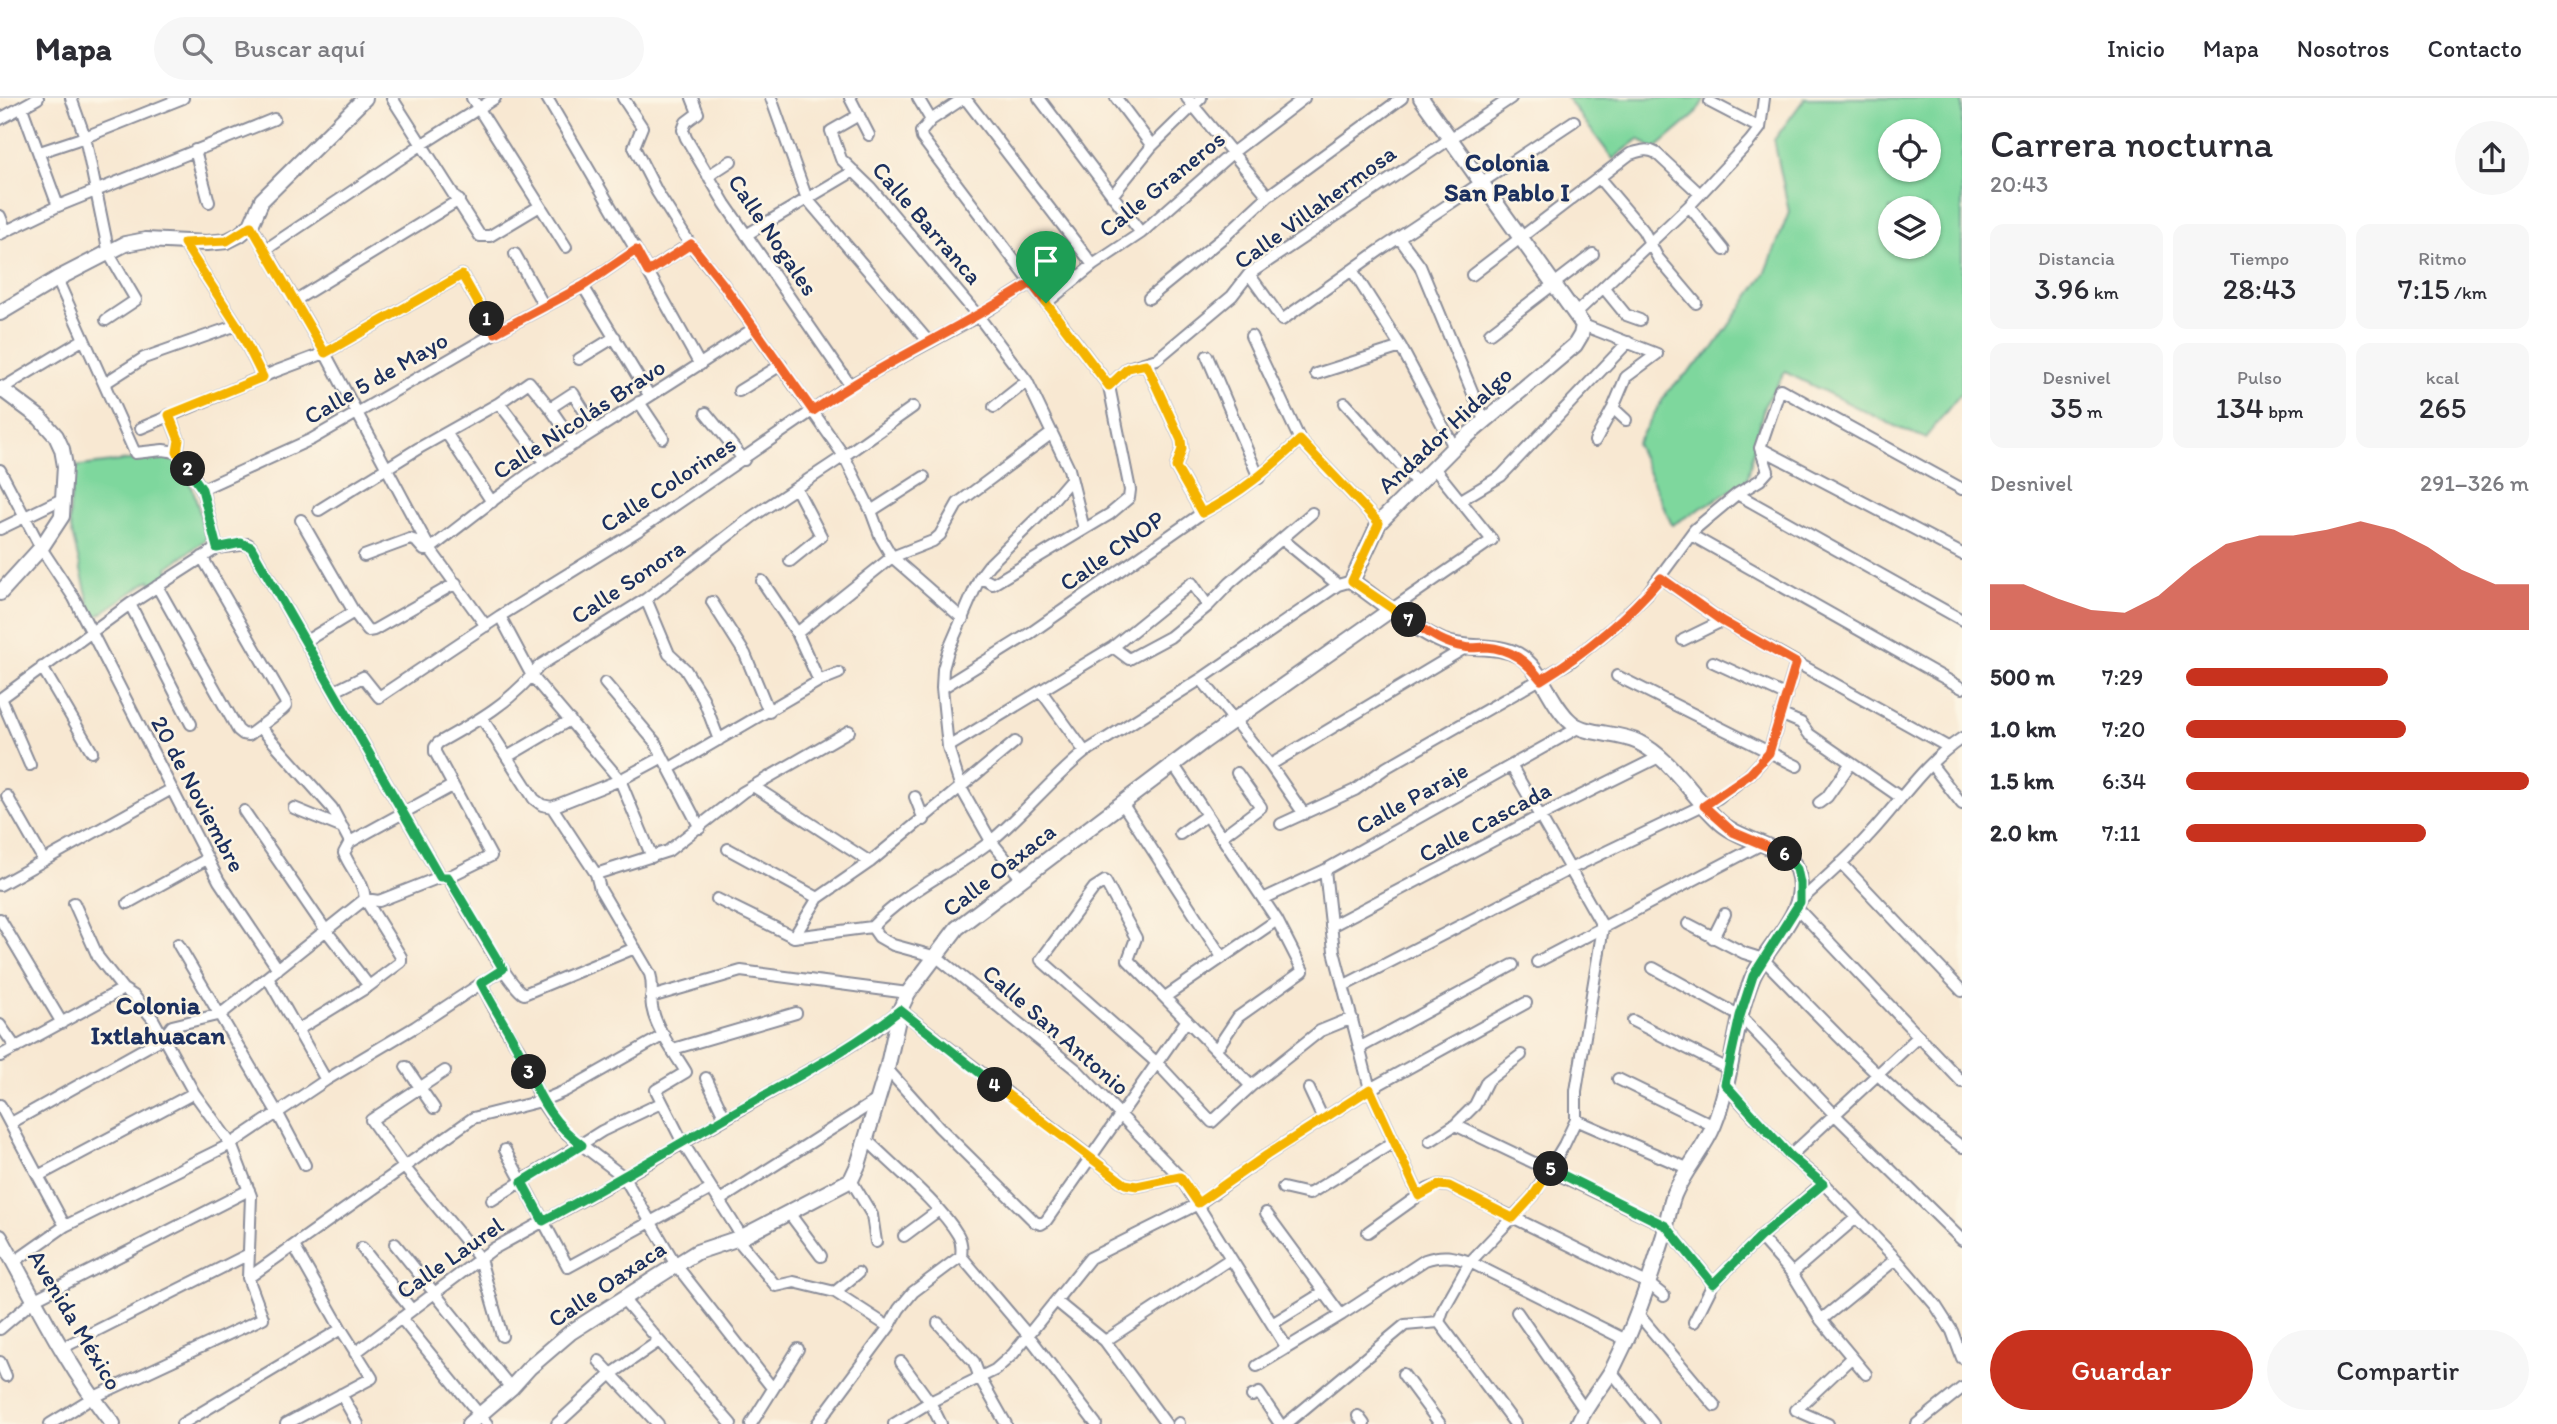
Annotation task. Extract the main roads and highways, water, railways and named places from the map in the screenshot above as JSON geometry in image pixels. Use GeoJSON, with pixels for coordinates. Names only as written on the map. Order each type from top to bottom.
{"type":"FeatureCollection","features":[{"type":"Feature","properties":{"kind":"district","name":"Colonia San Pablo I"},"geometry":{"type":"Point","coordinates":[1507,177]}},
{"type":"Feature","properties":{"kind":"district","name":"Colonia Ixtlahuacan"},"geometry":{"type":"Point","coordinates":[158,1020]}}]}
